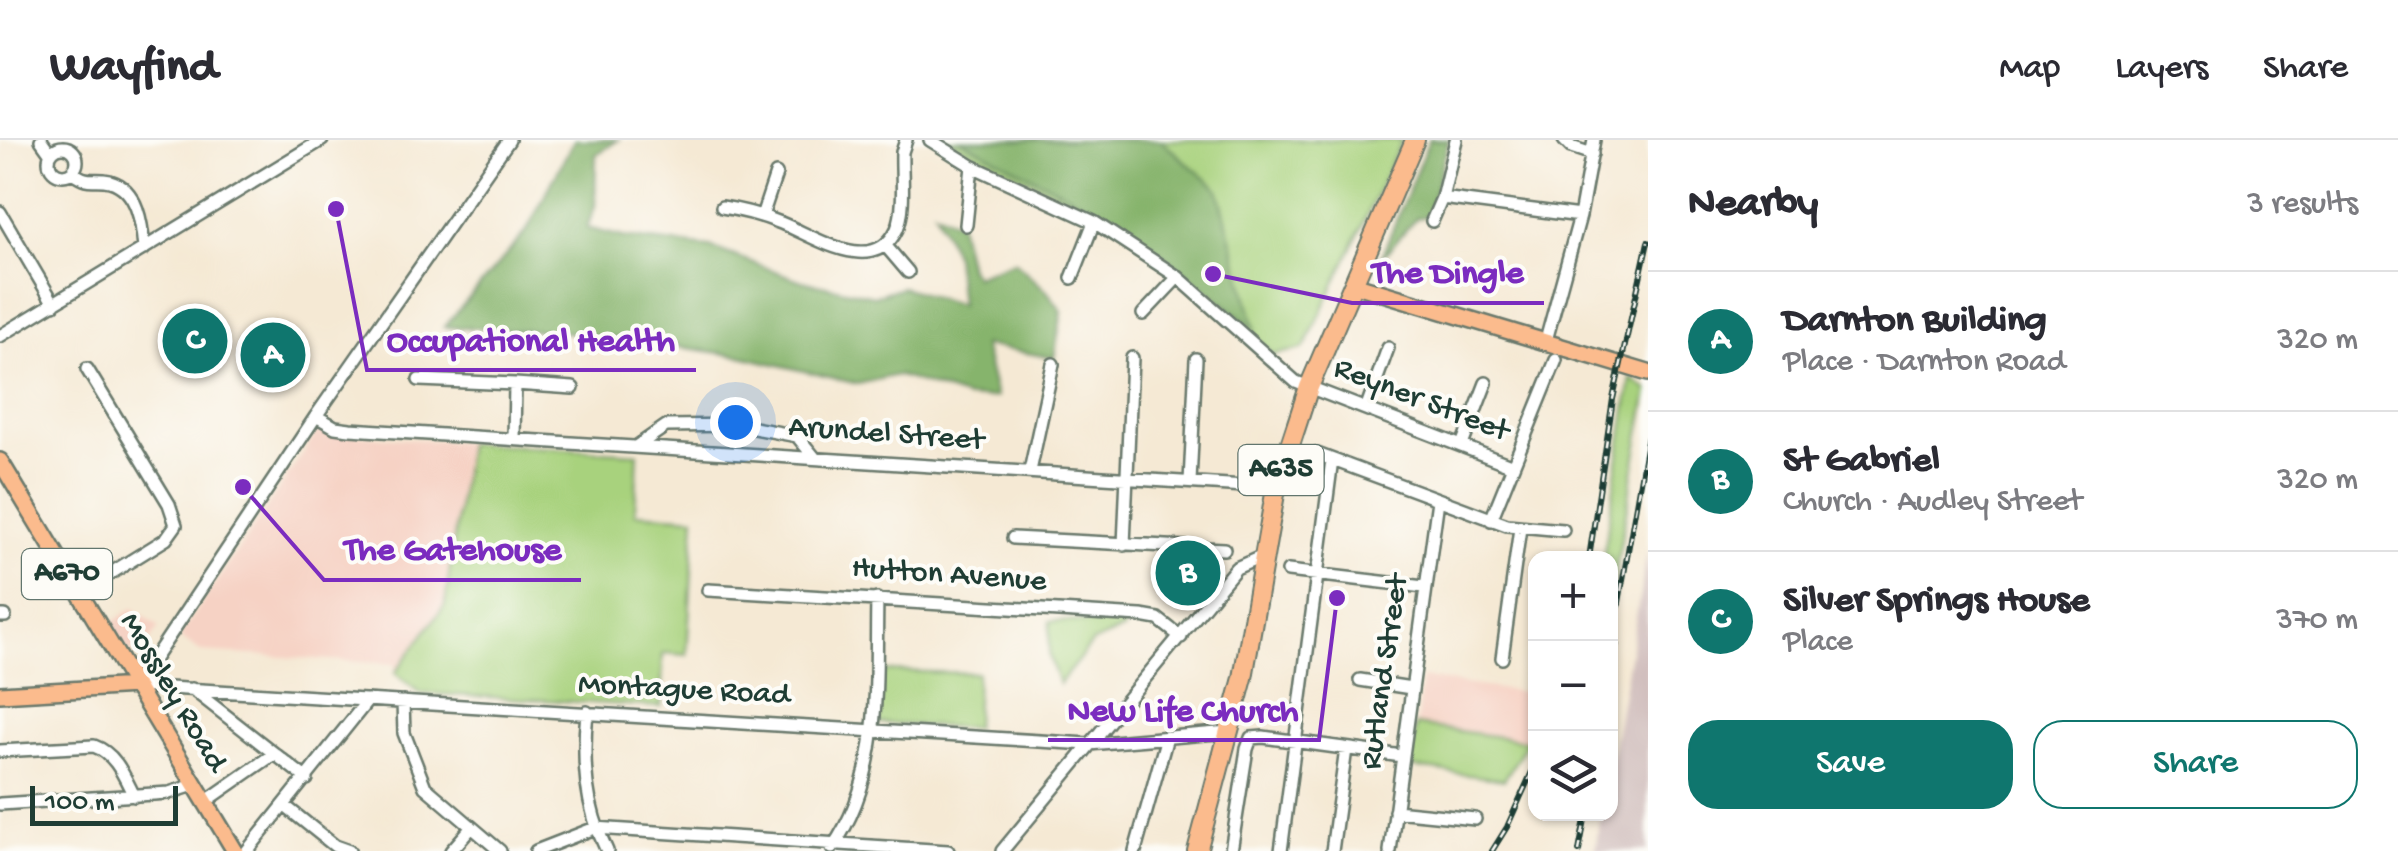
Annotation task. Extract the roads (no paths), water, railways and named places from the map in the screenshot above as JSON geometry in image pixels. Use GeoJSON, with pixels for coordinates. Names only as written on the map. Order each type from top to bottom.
{"type":"FeatureCollection","features":[{"type":"Feature","properties":{"kind":"highway","name":"A635"},"geometry":{"type":"LineString","coordinates":[[1197,851],[1243,678],[1276,488],[1309,387],[1415,140]]}},
{"type":"Feature","properties":{"kind":"main road"},"geometry":{"type":"LineString","coordinates":[[1353,284],[1648,373]]}},
{"type":"Feature","properties":{"kind":"main road","name":"Mossley Road"},"geometry":{"type":"LineString","coordinates":[[0,461],[234,849]]}},
{"type":"Feature","properties":{"kind":"main road"},"geometry":{"type":"LineString","coordinates":[[0,694],[136,686]]}},
{"type":"Feature","properties":{"kind":"street"},"geometry":{"type":"LineString","coordinates":[[41,140],[50,154],[49,164],[54,172],[72,172],[77,160],[73,151],[60,147],[50,154]]}},
{"type":"Feature","properties":{"kind":"street"},"geometry":{"type":"LineString","coordinates":[[0,336],[322,140]]}},
{"type":"Feature","properties":{"kind":"street"},"geometry":{"type":"LineString","coordinates":[[136,686],[316,416],[509,140]]}},
{"type":"Feature","properties":{"kind":"street"},"geometry":{"type":"LineString","coordinates":[[722,207],[762,216],[847,252],[865,252],[885,245],[898,227],[906,140]]}},
{"type":"Feature","properties":{"kind":"street","name":"Reyner Street"},"geometry":{"type":"LineString","coordinates":[[930,140],[972,166],[1094,222],[1178,276],[1296,382],[1512,466]]}},
{"type":"Feature","properties":{"kind":"street"},"geometry":{"type":"LineString","coordinates":[[1432,221],[1442,198],[1456,140]]}},
{"type":"Feature","properties":{"kind":"street"},"geometry":{"type":"LineString","coordinates":[[1564,140],[1571,148],[1592,154]]}},
{"type":"Feature","properties":{"kind":"street"},"geometry":{"type":"LineString","coordinates":[[1545,344],[1580,216],[1594,140]]}},
{"type":"Feature","properties":{"kind":"street"},"geometry":{"type":"LineString","coordinates":[[966,225],[972,166]]}},
{"type":"Feature","properties":{"kind":"street"},"geometry":{"type":"LineString","coordinates":[[72,172],[86,181],[106,180],[120,186],[140,214],[144,249]]}},
{"type":"Feature","properties":{"kind":"street"},"geometry":{"type":"LineString","coordinates":[[762,216],[776,174]]}},
{"type":"Feature","properties":{"kind":"street"},"geometry":{"type":"LineString","coordinates":[[1442,198],[1580,216]]}},
{"type":"Feature","properties":{"kind":"street"},"geometry":{"type":"LineString","coordinates":[[0,212],[54,304]]}},
{"type":"Feature","properties":{"kind":"street"},"geometry":{"type":"LineString","coordinates":[[1072,278],[1094,222]]}},
{"type":"Feature","properties":{"kind":"street"},"geometry":{"type":"LineString","coordinates":[[158,241],[166,254]]}},
{"type":"Feature","properties":{"kind":"street"},"geometry":{"type":"LineString","coordinates":[[885,245],[908,272]]}},
{"type":"Feature","properties":{"kind":"street"},"geometry":{"type":"LineString","coordinates":[[1142,314],[1178,276]]}},
{"type":"Feature","properties":{"kind":"street"},"geometry":{"type":"LineString","coordinates":[[1366,409],[1388,348]]}},
{"type":"Feature","properties":{"kind":"street"},"geometry":{"type":"LineString","coordinates":[[1124,544],[1132,358]]}},
{"type":"Feature","properties":{"kind":"street"},"geometry":{"type":"LineString","coordinates":[[1190,482],[1196,359]]}},
{"type":"Feature","properties":{"kind":"street"},"geometry":{"type":"LineString","coordinates":[[1491,520],[1556,360]]}},
{"type":"Feature","properties":{"kind":"street"},"geometry":{"type":"LineString","coordinates":[[1030,472],[1053,364]]}},
{"type":"Feature","properties":{"kind":"street"},"geometry":{"type":"LineString","coordinates":[[79,592],[166,539],[176,525],[169,504],[87,370]]}},
{"type":"Feature","properties":{"kind":"street"},"geometry":{"type":"LineString","coordinates":[[419,380],[573,388]]}},
{"type":"Feature","properties":{"kind":"street"},"geometry":{"type":"LineString","coordinates":[[1462,445],[1486,382]]}},
{"type":"Feature","properties":{"kind":"street"},"geometry":{"type":"LineString","coordinates":[[514,438],[515,384]]}},
{"type":"Feature","properties":{"kind":"street","name":"Arundel Street"},"geometry":{"type":"LineString","coordinates":[[316,416],[350,430],[1276,488]]}},
{"type":"Feature","properties":{"kind":"street"},"geometry":{"type":"LineString","coordinates":[[638,446],[666,426],[738,425],[797,436],[815,458]]}},
{"type":"Feature","properties":{"kind":"street"},"geometry":{"type":"LineString","coordinates":[[1317,454],[1491,520],[1520,528],[1563,530]]}},
{"type":"Feature","properties":{"kind":"street"},"geometry":{"type":"LineString","coordinates":[[1280,851],[1332,460]]}},
{"type":"Feature","properties":{"kind":"street","name":"Rutland Street"},"geometry":{"type":"LineString","coordinates":[[1390,851],[1438,500]]}},
{"type":"Feature","properties":{"kind":"street"},"geometry":{"type":"LineString","coordinates":[[1502,658],[1520,528]]}},
{"type":"Feature","properties":{"kind":"street"},"geometry":{"type":"LineString","coordinates":[[1013,538],[1224,549]]}},
{"type":"Feature","properties":{"kind":"street"},"geometry":{"type":"LineString","coordinates":[[1006,849],[1236,568],[1263,556]]}},
{"type":"Feature","properties":{"kind":"street"},"geometry":{"type":"LineString","coordinates":[[1288,570],[1424,587]]}},
{"type":"Feature","properties":{"kind":"street","name":"Hutton Avenue"},"geometry":{"type":"LineString","coordinates":[[708,590],[1141,616],[1158,619],[1181,637]]}},
{"type":"Feature","properties":{"kind":"street"},"geometry":{"type":"LineString","coordinates":[[832,848],[857,802],[874,730],[877,599]]}},
{"type":"Feature","properties":{"kind":"street"},"geometry":{"type":"LineString","coordinates":[[1360,680],[1411,688]]}},
{"type":"Feature","properties":{"kind":"street","name":"Montague Road"},"geometry":{"type":"LineString","coordinates":[[136,686],[1089,744],[1229,732]]}},
{"type":"Feature","properties":{"kind":"street"},"geometry":{"type":"LineString","coordinates":[[192,689],[307,780]]}},
{"type":"Feature","properties":{"kind":"street"},"geometry":{"type":"LineString","coordinates":[[234,849],[285,806],[368,700]]}},
{"type":"Feature","properties":{"kind":"street"},"geometry":{"type":"LineString","coordinates":[[403,702],[404,734],[425,787],[500,851]]}},
{"type":"Feature","properties":{"kind":"street"},"geometry":{"type":"LineString","coordinates":[[587,712],[584,763],[595,828],[606,851]]}},
{"type":"Feature","properties":{"kind":"street"},"geometry":{"type":"LineString","coordinates":[[1135,851],[1167,737]]}},
{"type":"Feature","properties":{"kind":"street"},"geometry":{"type":"LineString","coordinates":[[1230,851],[1251,738],[1402,756]]}},
{"type":"Feature","properties":{"kind":"street"},"geometry":{"type":"LineString","coordinates":[[0,751],[94,746],[106,750],[134,796]]}},
{"type":"Feature","properties":{"kind":"street"},"geometry":{"type":"LineString","coordinates":[[1332,851],[1346,749]]}},
{"type":"Feature","properties":{"kind":"street"},"geometry":{"type":"LineString","coordinates":[[205,802],[274,754]]}},
{"type":"Feature","properties":{"kind":"street"},"geometry":{"type":"LineString","coordinates":[[0,804],[169,793],[194,785]]}},
{"type":"Feature","properties":{"kind":"street"},"geometry":{"type":"LineString","coordinates":[[285,806],[336,846],[349,851]]}},
{"type":"Feature","properties":{"kind":"street"},"geometry":{"type":"LineString","coordinates":[[1395,812],[1475,819]]}},
{"type":"Feature","properties":{"kind":"street"},"geometry":{"type":"LineString","coordinates":[[451,851],[472,827]]}},
{"type":"Feature","properties":{"kind":"street"},"geometry":{"type":"LineString","coordinates":[[536,851],[595,828],[832,848],[948,851]]}},
{"type":"Feature","properties":{"kind":"railway"},"geometry":{"type":"LineString","coordinates":[[1590,551],[1613,399],[1648,242]]}},
{"type":"Feature","properties":{"kind":"railway"},"geometry":{"type":"LineString","coordinates":[[1612,641],[1648,436]]}},
{"type":"Feature","properties":{"kind":"railway"},"geometry":{"type":"LineString","coordinates":[[1492,851],[1528,781]]}},
{"type":"Feature","properties":{"kind":"railway"},"geometry":{"type":"LineString","coordinates":[[1579,851],[1585,821]]}},
{"type":"Feature","properties":{"kind":"place","name":"Occupational Health"},"geometry":{"type":"Point","coordinates":[336,209]}},
{"type":"Feature","properties":{"kind":"place","name":"The Dingle"},"geometry":{"type":"Point","coordinates":[1213,274]}},
{"type":"Feature","properties":{"kind":"place","name":"Silver Springs House"},"geometry":{"type":"Point","coordinates":[195,341]}},
{"type":"Feature","properties":{"kind":"place","name":"Darnton Building"},"geometry":{"type":"Point","coordinates":[273,355]}},
{"type":"Feature","properties":{"kind":"place","name":"The Gatehouse"},"geometry":{"type":"Point","coordinates":[243,487]}},
{"type":"Feature","properties":{"kind":"place","name":"St Gabriel"},"geometry":{"type":"Point","coordinates":[1188,573]}},
{"type":"Feature","properties":{"kind":"place","name":"New Life Church"},"geometry":{"type":"Point","coordinates":[1337,598]}}]}
